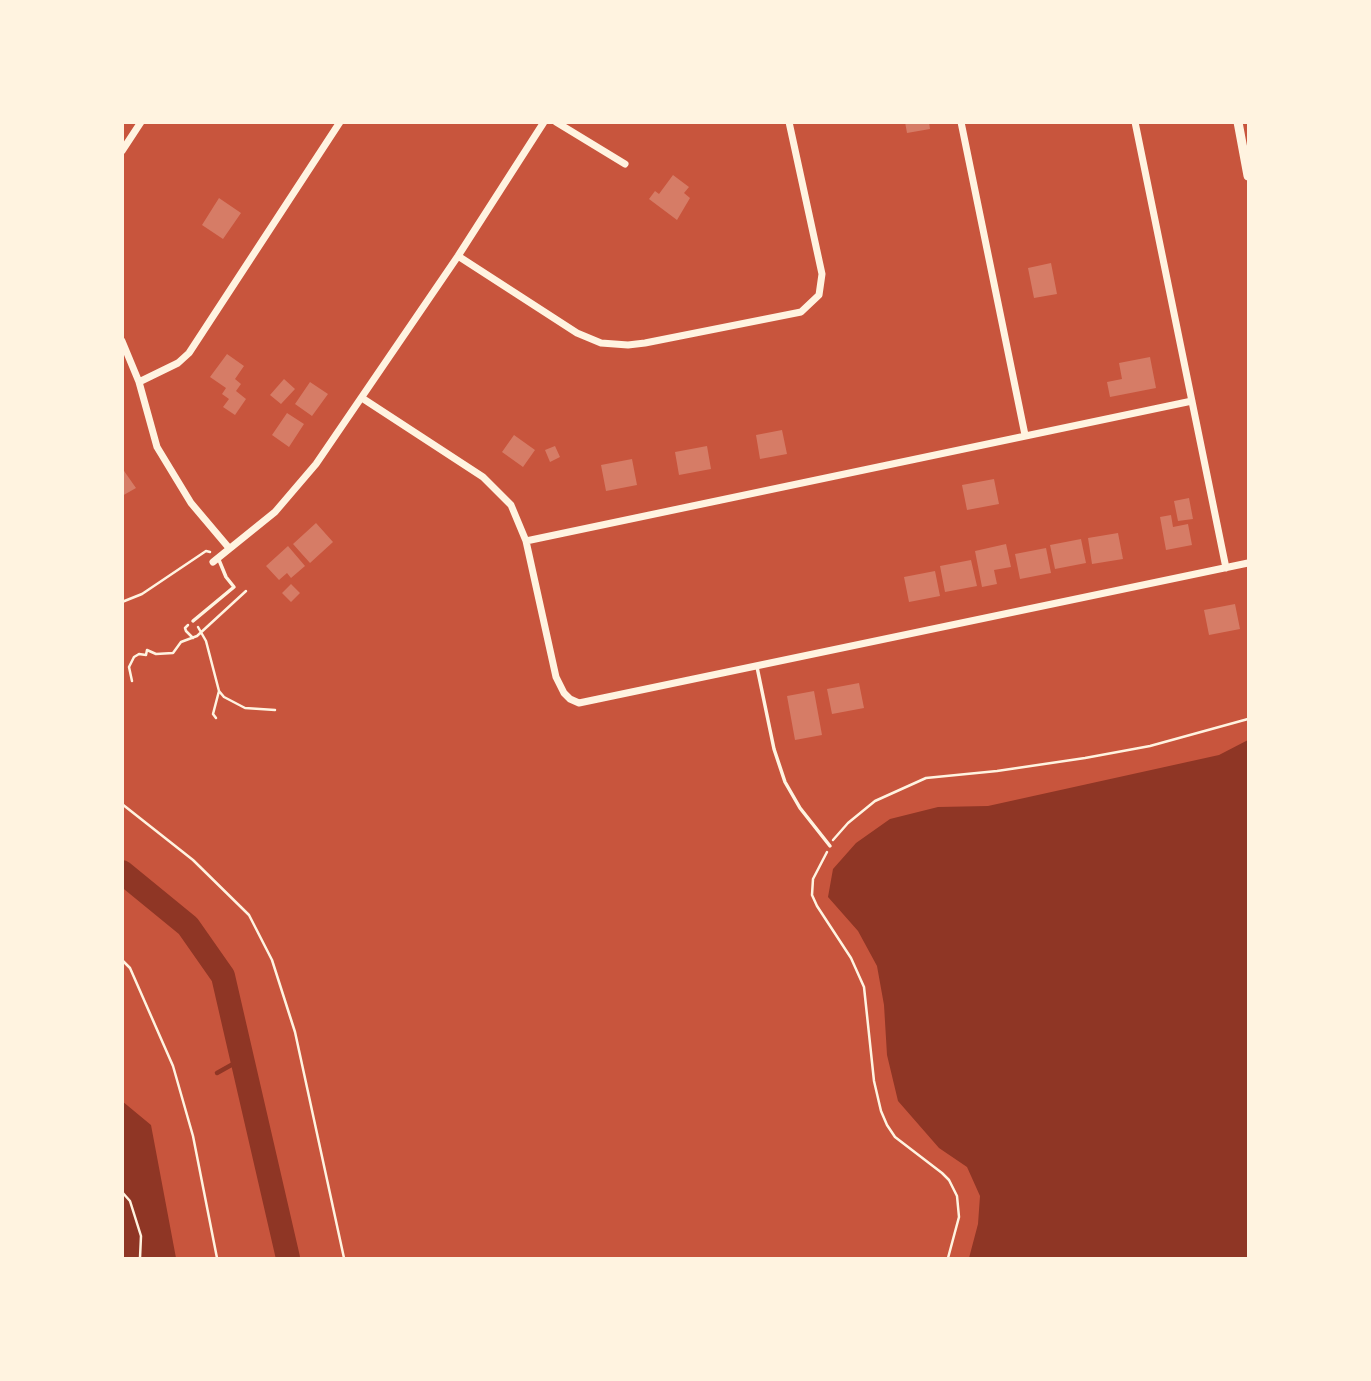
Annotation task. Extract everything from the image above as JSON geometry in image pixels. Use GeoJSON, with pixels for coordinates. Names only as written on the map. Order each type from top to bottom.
{"type":"FeatureCollection","features":[{"type":"Feature","properties":{"kind":"street"},"geometry":{"type":"LineString","coordinates":[[122,151],[141,122]]}},
{"type":"Feature","properties":{"kind":"street"},"geometry":{"type":"LineString","coordinates":[[139,382],[178,363],[189,353],[340,122]]}},
{"type":"Feature","properties":{"kind":"street"},"geometry":{"type":"LineString","coordinates":[[215,560],[275,512],[316,464],[458,256],[544,122]]}},
{"type":"Feature","properties":{"kind":"street"},"geometry":{"type":"LineString","coordinates":[[556,122],[625,164]]}},
{"type":"Feature","properties":{"kind":"street"},"geometry":{"type":"LineString","coordinates":[[458,256],[591,340],[615,345],[628,345],[801,312],[819,295],[822,274],[789,122]]}},
{"type":"Feature","properties":{"kind":"street"},"geometry":{"type":"LineString","coordinates":[[961,122],[1025,435]]}},
{"type":"Feature","properties":{"kind":"street"},"geometry":{"type":"LineString","coordinates":[[1135,122],[1226,568]]}},
{"type":"Feature","properties":{"kind":"street"},"geometry":{"type":"LineString","coordinates":[[1238,122],[1248,176]]}},
{"type":"Feature","properties":{"kind":"street"},"geometry":{"type":"LineString","coordinates":[[122,341],[139,382],[151,431],[162,457],[191,503],[229,548]]}},
{"type":"Feature","properties":{"kind":"street"},"geometry":{"type":"LineString","coordinates":[[362,398],[493,485],[511,505],[526,541],[556,677],[564,693],[579,703],[1248,563]]}},
{"type":"Feature","properties":{"kind":"street"},"geometry":{"type":"LineString","coordinates":[[526,541],[1192,401]]}},
{"type":"Feature","properties":{"kind":"lane"},"geometry":{"type":"LineString","coordinates":[[193,621],[234,587],[215,560]]}},
{"type":"Feature","properties":{"kind":"lane"},"geometry":{"type":"LineString","coordinates":[[757,667],[774,749],[785,782],[800,808],[830,846]]}},
{"type":"Feature","properties":{"kind":"path"},"geometry":{"type":"LineString","coordinates":[[122,603],[142,594],[206,551],[210,552],[215,560]]}},
{"type":"Feature","properties":{"kind":"path"},"geometry":{"type":"LineString","coordinates":[[132,681],[130,662],[137,654],[146,655],[147,650],[150,650],[156,654],[170,654],[181,642],[202,632],[246,591]]}},
{"type":"Feature","properties":{"kind":"path"},"geometry":{"type":"LineString","coordinates":[[193,638],[187,634],[185,628],[193,621],[202,632],[219,691],[213,714],[216,718]]}},
{"type":"Feature","properties":{"kind":"path"},"geometry":{"type":"LineString","coordinates":[[219,691],[239,706],[275,710]]}},
{"type":"Feature","properties":{"kind":"path"},"geometry":{"type":"LineString","coordinates":[[948,1258],[959,1217],[957,1195],[942,1173],[895,1137],[887,1125],[874,1081],[864,987],[851,958],[817,906],[813,895],[813,879],[830,846],[848,823],[863,810],[892,792],[926,778],[1085,758],[1150,746],[1248,719]]}},
{"type":"Feature","properties":{"kind":"path"},"geometry":{"type":"LineString","coordinates":[[122,804],[193,860],[249,915],[272,960],[295,1032],[344,1258]]}},
{"type":"Feature","properties":{"kind":"path"},"geometry":{"type":"LineString","coordinates":[[122,960],[130,968],[173,1066],[193,1136],[217,1258]]}},
{"type":"Feature","properties":{"kind":"path"},"geometry":{"type":"LineString","coordinates":[[122,1192],[130,1201],[141,1236],[140,1258]]}},
{"type":"Feature","properties":{"kind":"shaded area"},"geometry":{"type":"Polygon","coordinates":[[[1248,740],[1248,1258],[969,1258],[978,1224],[980,1196],[967,1167],[939,1148],[898,1101],[887,1055],[884,1005],[877,966],[858,931],[828,897],[833,869],[856,843],[890,819],[938,807],[988,806],[1219,755],[1248,740]]]}},
{"type":"Feature","properties":{"kind":"shaded area"},"geometry":{"type":"Polygon","coordinates":[[[122,1101],[151,1125],[176,1258],[123,1258],[122,1101]]]}},
{"type":"Feature","properties":{"kind":"building"},"geometry":{"type":"Polygon","coordinates":[[[905,122],[929,122],[930,129],[907,133],[905,122]]]}},
{"type":"Feature","properties":{"kind":"building"},"geometry":{"type":"Polygon","coordinates":[[[673,175],[689,187],[684,193],[690,198],[677,220],[649,199],[655,191],[659,194],[673,175]]]}},
{"type":"Feature","properties":{"kind":"building"},"geometry":{"type":"Polygon","coordinates":[[[219,198],[241,213],[223,239],[202,225],[219,198]]]}},
{"type":"Feature","properties":{"kind":"building"},"geometry":{"type":"Polygon","coordinates":[[[1051,263],[1057,294],[1034,298],[1028,268],[1051,263]]]}},
{"type":"Feature","properties":{"kind":"building"},"geometry":{"type":"Polygon","coordinates":[[[227,354],[244,366],[235,379],[241,384],[236,391],[246,399],[235,415],[223,407],[229,399],[222,394],[226,388],[210,377],[227,354]]]}},
{"type":"Feature","properties":{"kind":"building"},"geometry":{"type":"Polygon","coordinates":[[[1150,357],[1156,388],[1110,397],[1107,382],[1122,379],[1119,363],[1150,357]]]}},
{"type":"Feature","properties":{"kind":"building"},"geometry":{"type":"Polygon","coordinates":[[[284,379],[295,389],[281,404],[270,395],[284,379]]]}},
{"type":"Feature","properties":{"kind":"building"},"geometry":{"type":"Polygon","coordinates":[[[310,382],[328,394],[312,416],[295,404],[310,382]]]}},
{"type":"Feature","properties":{"kind":"building"},"geometry":{"type":"Polygon","coordinates":[[[287,413],[304,424],[289,447],[272,435],[287,413]]]}},
{"type":"Feature","properties":{"kind":"building"},"geometry":{"type":"Polygon","coordinates":[[[782,430],[787,454],[760,459],[756,435],[782,430]]]}},
{"type":"Feature","properties":{"kind":"building"},"geometry":{"type":"Polygon","coordinates":[[[514,435],[535,450],[523,467],[502,452],[514,435]]]}},
{"type":"Feature","properties":{"kind":"building"},"geometry":{"type":"Polygon","coordinates":[[[555,446],[560,457],[550,462],[545,450],[555,446]]]}},
{"type":"Feature","properties":{"kind":"building"},"geometry":{"type":"Polygon","coordinates":[[[707,446],[711,469],[679,475],[675,452],[707,446]]]}},
{"type":"Feature","properties":{"kind":"building"},"geometry":{"type":"Polygon","coordinates":[[[632,459],[637,485],[606,491],[601,465],[632,459]]]}},
{"type":"Feature","properties":{"kind":"building"},"geometry":{"type":"Polygon","coordinates":[[[122,468],[136,488],[122,496],[122,468]]]}},
{"type":"Feature","properties":{"kind":"building"},"geometry":{"type":"Polygon","coordinates":[[[994,479],[999,504],[967,510],[962,485],[994,479]]]}},
{"type":"Feature","properties":{"kind":"building"},"geometry":{"type":"Polygon","coordinates":[[[1189,498],[1193,519],[1178,521],[1174,501],[1189,498]]]}},
{"type":"Feature","properties":{"kind":"building"},"geometry":{"type":"Polygon","coordinates":[[[1171,515],[1173,527],[1188,524],[1192,545],[1166,550],[1160,517],[1171,515]]]}},
{"type":"Feature","properties":{"kind":"building"},"geometry":{"type":"Polygon","coordinates":[[[316,523],[333,542],[310,563],[293,544],[316,523]]]}},
{"type":"Feature","properties":{"kind":"building"},"geometry":{"type":"Polygon","coordinates":[[[1118,533],[1123,559],[1092,564],[1088,538],[1118,533]]]}},
{"type":"Feature","properties":{"kind":"building"},"geometry":{"type":"Polygon","coordinates":[[[1081,539],[1086,563],[1055,569],[1050,545],[1081,539]]]}},
{"type":"Feature","properties":{"kind":"building"},"geometry":{"type":"Polygon","coordinates":[[[1006,544],[1011,567],[994,570],[997,584],[982,587],[975,551],[1006,544]]]}},
{"type":"Feature","properties":{"kind":"building"},"geometry":{"type":"Polygon","coordinates":[[[288,546],[305,566],[291,578],[287,573],[279,580],[266,566],[288,546]]]}},
{"type":"Feature","properties":{"kind":"building"},"geometry":{"type":"Polygon","coordinates":[[[1046,548],[1051,573],[1020,579],[1015,554],[1046,548]]]}},
{"type":"Feature","properties":{"kind":"building"},"geometry":{"type":"Polygon","coordinates":[[[971,560],[977,586],[945,592],[940,566],[971,560]]]}},
{"type":"Feature","properties":{"kind":"building"},"geometry":{"type":"Polygon","coordinates":[[[935,571],[940,596],[909,602],[904,577],[935,571]]]}},
{"type":"Feature","properties":{"kind":"building"},"geometry":{"type":"Polygon","coordinates":[[[291,584],[300,593],[291,602],[282,593],[291,584]]]}},
{"type":"Feature","properties":{"kind":"building"},"geometry":{"type":"Polygon","coordinates":[[[1235,604],[1240,629],[1209,635],[1204,610],[1235,604]]]}},
{"type":"Feature","properties":{"kind":"building"},"geometry":{"type":"Polygon","coordinates":[[[859,683],[864,708],[832,714],[827,689],[859,683]]]}},
{"type":"Feature","properties":{"kind":"building"},"geometry":{"type":"Polygon","coordinates":[[[814,691],[822,735],[795,740],[787,696],[814,691]]]}},
{"type":"Feature","properties":{"kind":"waterway"},"geometry":{"type":"LineString","coordinates":[[122,872],[188,926],[223,976],[288,1258]]}},
{"type":"Feature","properties":{"kind":"waterway"},"geometry":{"type":"LineString","coordinates":[[217,1073],[242,1059]]}}]}
